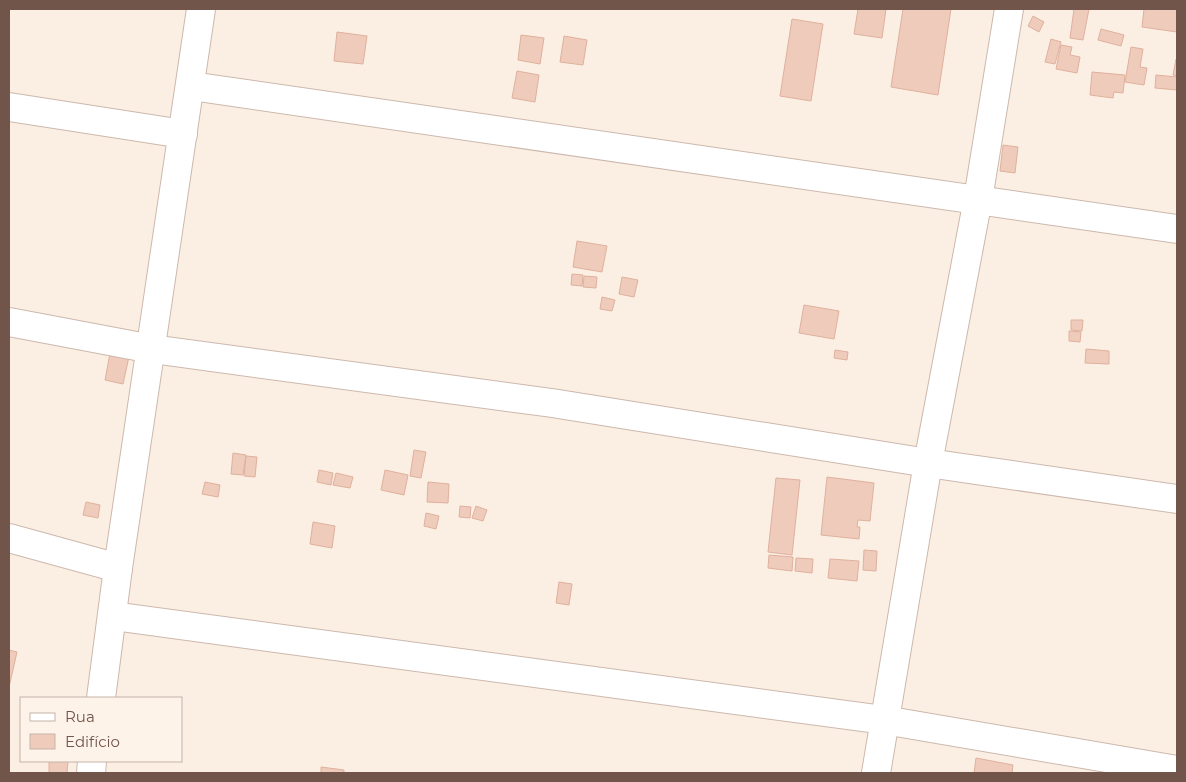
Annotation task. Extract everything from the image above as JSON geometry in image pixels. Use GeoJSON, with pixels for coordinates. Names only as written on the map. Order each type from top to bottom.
{"type":"FeatureCollection","features":[{"type":"Feature","properties":{"kind":"street"},"geometry":{"type":"LineString","coordinates":[[101,697],[118,568],[184,134],[201,9]]}},
{"type":"Feature","properties":{"kind":"street"},"geometry":{"type":"LineString","coordinates":[[876,773],[928,463],[978,199],[1009,9]]}},
{"type":"Feature","properties":{"kind":"street"},"geometry":{"type":"LineString","coordinates":[[191,86],[1177,229]]}},
{"type":"Feature","properties":{"kind":"street"},"geometry":{"type":"LineString","coordinates":[[9,107],[184,134]]}},
{"type":"Feature","properties":{"kind":"street"},"geometry":{"type":"LineString","coordinates":[[9,322],[152,349],[552,403],[928,463],[1177,499]]}},
{"type":"Feature","properties":{"kind":"street"},"geometry":{"type":"LineString","coordinates":[[9,538],[118,568]]}},
{"type":"Feature","properties":{"kind":"street"},"geometry":{"type":"LineString","coordinates":[[113,616],[884,720],[1177,770]]}},
{"type":"Feature","properties":{"kind":"building"},"geometry":{"type":"Polygon","coordinates":[[[858,9],[886,9],[882,38],[854,34],[858,9]]]}},
{"type":"Feature","properties":{"kind":"building"},"geometry":{"type":"Polygon","coordinates":[[[903,9],[951,9],[938,95],[891,87],[903,9]]]}},
{"type":"Feature","properties":{"kind":"building"},"geometry":{"type":"Polygon","coordinates":[[[1074,9],[1089,9],[1083,40],[1070,38],[1074,9]]]}},
{"type":"Feature","properties":{"kind":"building"},"geometry":{"type":"Polygon","coordinates":[[[1144,9],[1177,9],[1177,32],[1142,27],[1144,9]]]}},
{"type":"Feature","properties":{"kind":"building"},"geometry":{"type":"Polygon","coordinates":[[[1033,16],[1044,22],[1039,32],[1028,26],[1033,16]]]}},
{"type":"Feature","properties":{"kind":"building"},"geometry":{"type":"Polygon","coordinates":[[[792,19],[823,24],[811,101],[780,96],[792,19]]]}},
{"type":"Feature","properties":{"kind":"building"},"geometry":{"type":"Polygon","coordinates":[[[1101,29],[1124,35],[1121,46],[1098,40],[1101,29]]]}},
{"type":"Feature","properties":{"kind":"building"},"geometry":{"type":"Polygon","coordinates":[[[337,32],[367,36],[363,64],[334,61],[337,32]]]}},
{"type":"Feature","properties":{"kind":"building"},"geometry":{"type":"Polygon","coordinates":[[[521,35],[544,38],[540,64],[518,60],[521,35]]]}},
{"type":"Feature","properties":{"kind":"building"},"geometry":{"type":"Polygon","coordinates":[[[564,36],[587,40],[583,65],[560,62],[564,36]]]}},
{"type":"Feature","properties":{"kind":"building"},"geometry":{"type":"Polygon","coordinates":[[[1051,39],[1061,42],[1055,64],[1045,62],[1051,39]]]}},
{"type":"Feature","properties":{"kind":"building"},"geometry":{"type":"Polygon","coordinates":[[[1061,45],[1072,47],[1070,55],[1080,57],[1077,73],[1056,69],[1061,45]]]}},
{"type":"Feature","properties":{"kind":"building"},"geometry":{"type":"Polygon","coordinates":[[[1131,47],[1143,49],[1140,67],[1147,68],[1144,85],[1125,82],[1131,47]]]}},
{"type":"Feature","properties":{"kind":"building"},"geometry":{"type":"Polygon","coordinates":[[[1177,59],[1177,76],[1173,75],[1177,59]]]}},
{"type":"Feature","properties":{"kind":"building"},"geometry":{"type":"Polygon","coordinates":[[[517,71],[539,75],[535,102],[512,98],[517,71]]]}},
{"type":"Feature","properties":{"kind":"building"},"geometry":{"type":"Polygon","coordinates":[[[1092,72],[1125,75],[1123,93],[1114,92],[1113,98],[1090,95],[1092,72]]]}},
{"type":"Feature","properties":{"kind":"building"},"geometry":{"type":"Polygon","coordinates":[[[1156,75],[1177,77],[1177,90],[1155,88],[1156,75]]]}},
{"type":"Feature","properties":{"kind":"building"},"geometry":{"type":"Polygon","coordinates":[[[1003,145],[1018,147],[1015,173],[1000,171],[1003,145]]]}},
{"type":"Feature","properties":{"kind":"building"},"geometry":{"type":"Polygon","coordinates":[[[577,241],[607,246],[602,272],[573,267],[577,241]]]}},
{"type":"Feature","properties":{"kind":"building"},"geometry":{"type":"Polygon","coordinates":[[[572,274],[583,275],[582,286],[571,285],[572,274]]]}},
{"type":"Feature","properties":{"kind":"building"},"geometry":{"type":"Polygon","coordinates":[[[584,276],[597,277],[596,288],[583,287],[584,276]]]}},
{"type":"Feature","properties":{"kind":"building"},"geometry":{"type":"Polygon","coordinates":[[[622,277],[638,280],[634,297],[619,294],[622,277]]]}},
{"type":"Feature","properties":{"kind":"building"},"geometry":{"type":"Polygon","coordinates":[[[602,297],[615,300],[612,311],[600,309],[602,297]]]}},
{"type":"Feature","properties":{"kind":"building"},"geometry":{"type":"Polygon","coordinates":[[[804,305],[839,311],[834,339],[799,333],[804,305]]]}},
{"type":"Feature","properties":{"kind":"building"},"geometry":{"type":"Polygon","coordinates":[[[1071,320],[1083,320],[1082,331],[1071,330],[1071,320]]]}},
{"type":"Feature","properties":{"kind":"building"},"geometry":{"type":"Polygon","coordinates":[[[1069,331],[1081,332],[1080,342],[1069,341],[1069,331]]]}},
{"type":"Feature","properties":{"kind":"building"},"geometry":{"type":"Polygon","coordinates":[[[111,348],[130,352],[123,384],[105,380],[111,348]]]}},
{"type":"Feature","properties":{"kind":"building"},"geometry":{"type":"Polygon","coordinates":[[[1086,349],[1109,351],[1109,364],[1085,363],[1086,349]]]}},
{"type":"Feature","properties":{"kind":"building"},"geometry":{"type":"Polygon","coordinates":[[[835,350],[848,352],[847,360],[834,358],[835,350]]]}},
{"type":"Feature","properties":{"kind":"building"},"geometry":{"type":"Polygon","coordinates":[[[414,450],[426,452],[421,478],[410,476],[414,450]]]}},
{"type":"Feature","properties":{"kind":"building"},"geometry":{"type":"Polygon","coordinates":[[[233,453],[246,455],[243,475],[231,474],[233,453]]]}},
{"type":"Feature","properties":{"kind":"building"},"geometry":{"type":"Polygon","coordinates":[[[246,456],[257,457],[255,477],[244,476],[246,456]]]}},
{"type":"Feature","properties":{"kind":"building"},"geometry":{"type":"Polygon","coordinates":[[[319,470],[333,473],[331,485],[317,482],[319,470]]]}},
{"type":"Feature","properties":{"kind":"building"},"geometry":{"type":"Polygon","coordinates":[[[385,470],[408,475],[404,495],[381,490],[385,470]]]}},
{"type":"Feature","properties":{"kind":"building"},"geometry":{"type":"Polygon","coordinates":[[[336,473],[353,477],[350,488],[333,485],[336,473]]]}},
{"type":"Feature","properties":{"kind":"building"},"geometry":{"type":"Polygon","coordinates":[[[827,477],[874,483],[870,521],[858,520],[857,527],[860,527],[859,539],[821,535],[827,477]]]}},
{"type":"Feature","properties":{"kind":"building"},"geometry":{"type":"Polygon","coordinates":[[[776,478],[800,480],[792,555],[768,552],[776,478]]]}},
{"type":"Feature","properties":{"kind":"building"},"geometry":{"type":"Polygon","coordinates":[[[205,482],[220,485],[218,497],[202,494],[205,482]]]}},
{"type":"Feature","properties":{"kind":"building"},"geometry":{"type":"Polygon","coordinates":[[[428,482],[449,484],[448,503],[427,502],[428,482]]]}},
{"type":"Feature","properties":{"kind":"building"},"geometry":{"type":"Polygon","coordinates":[[[86,502],[100,505],[98,518],[83,515],[86,502]]]}},
{"type":"Feature","properties":{"kind":"building"},"geometry":{"type":"Polygon","coordinates":[[[460,506],[471,507],[470,518],[459,517],[460,506]]]}},
{"type":"Feature","properties":{"kind":"building"},"geometry":{"type":"Polygon","coordinates":[[[476,506],[487,510],[483,521],[472,518],[476,506]]]}},
{"type":"Feature","properties":{"kind":"building"},"geometry":{"type":"Polygon","coordinates":[[[426,513],[439,516],[436,529],[424,526],[426,513]]]}},
{"type":"Feature","properties":{"kind":"building"},"geometry":{"type":"Polygon","coordinates":[[[313,522],[335,526],[332,548],[310,544],[313,522]]]}},
{"type":"Feature","properties":{"kind":"building"},"geometry":{"type":"Polygon","coordinates":[[[864,550],[877,551],[876,571],[863,570],[864,550]]]}},
{"type":"Feature","properties":{"kind":"building"},"geometry":{"type":"Polygon","coordinates":[[[769,555],[793,557],[792,571],[768,568],[769,555]]]}},
{"type":"Feature","properties":{"kind":"building"},"geometry":{"type":"Polygon","coordinates":[[[796,558],[813,559],[812,573],[795,571],[796,558]]]}},
{"type":"Feature","properties":{"kind":"building"},"geometry":{"type":"Polygon","coordinates":[[[830,559],[859,561],[857,581],[828,578],[830,559]]]}},
{"type":"Feature","properties":{"kind":"building"},"geometry":{"type":"Polygon","coordinates":[[[559,582],[572,584],[569,605],[556,603],[559,582]]]}},
{"type":"Feature","properties":{"kind":"building"},"geometry":{"type":"Polygon","coordinates":[[[9,650],[17,652],[9,687],[9,650]]]}},
{"type":"Feature","properties":{"kind":"building"},"geometry":{"type":"Polygon","coordinates":[[[976,758],[1013,765],[1012,773],[974,773],[976,758]]]}},
{"type":"Feature","properties":{"kind":"building"},"geometry":{"type":"Polygon","coordinates":[[[49,762],[68,762],[67,773],[49,773],[49,762]]]}},
{"type":"Feature","properties":{"kind":"building"},"geometry":{"type":"Polygon","coordinates":[[[321,767],[344,770],[344,773],[321,773],[321,767]]]}}]}
